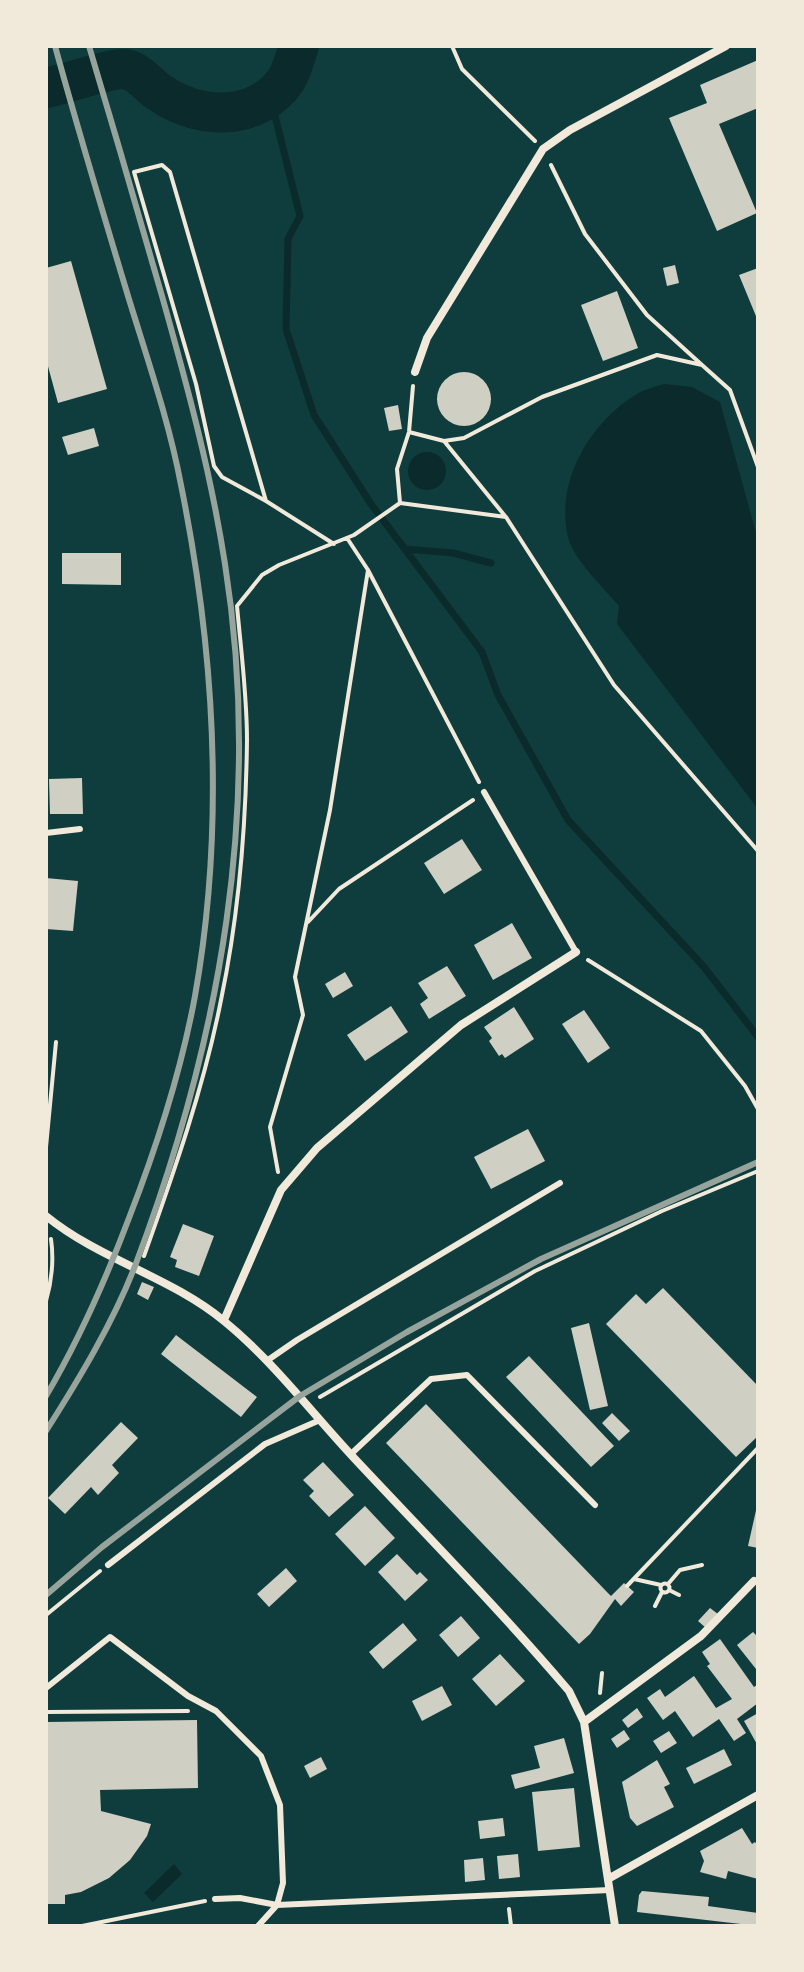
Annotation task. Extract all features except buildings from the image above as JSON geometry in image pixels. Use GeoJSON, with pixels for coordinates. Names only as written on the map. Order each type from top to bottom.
{"type":"FeatureCollection","features":[{"type":"Feature","properties":{"kind":"street"},"geometry":{"type":"LineString","coordinates":[[415,372],[427,338],[543,149],[570,130],[726,46]]}},
{"type":"Feature","properties":{"kind":"street"},"geometry":{"type":"LineString","coordinates":[[224,1320],[281,1190],[317,1148],[461,1025],[576,952]]}},
{"type":"Feature","properties":{"kind":"street"},"geometry":{"type":"LineString","coordinates":[[46,1217],[65,1232],[197,1300],[224,1320],[268,1360],[569,1691],[584,1722],[615,1926]]}},
{"type":"Feature","properties":{"kind":"street"},"geometry":{"type":"LineString","coordinates":[[584,1722],[701,1636],[754,1581]]}},
{"type":"Feature","properties":{"kind":"street"},"geometry":{"type":"LineString","coordinates":[[608,1879],[758,1795]]}},
{"type":"Feature","properties":{"kind":"lane"},"geometry":{"type":"LineString","coordinates":[[484,792],[576,952]]}},
{"type":"Feature","properties":{"kind":"lane"},"geometry":{"type":"LineString","coordinates":[[46,833],[80,829]]}},
{"type":"Feature","properties":{"kind":"lane"},"geometry":{"type":"LineString","coordinates":[[268,1360],[560,1183]]}},
{"type":"Feature","properties":{"kind":"lane"},"geometry":{"type":"LineString","coordinates":[[351,1454],[431,1379],[467,1375],[595,1505]]}},
{"type":"Feature","properties":{"kind":"lane"},"geometry":{"type":"LineString","coordinates":[[108,1565],[265,1444],[320,1420]]}},
{"type":"Feature","properties":{"kind":"lane"},"geometry":{"type":"LineString","coordinates":[[46,1688],[110,1637],[188,1696],[216,1711],[261,1756],[280,1805],[283,1883],[277,1905],[258,1926]]}},
{"type":"Feature","properties":{"kind":"lane"},"geometry":{"type":"LineString","coordinates":[[215,1899],[240,1898],[277,1905],[610,1890]]}},
{"type":"Feature","properties":{"kind":"path"},"geometry":{"type":"LineString","coordinates":[[452,46],[462,69],[543,149],[585,234],[647,315],[730,390],[758,467]]}},
{"type":"Feature","properties":{"kind":"path"},"geometry":{"type":"LineString","coordinates":[[266,501],[170,172],[162,165],[134,172],[196,384],[214,466],[222,477],[334,544]]}},
{"type":"Feature","properties":{"kind":"path"},"geometry":{"type":"LineString","coordinates":[[409,432],[444,441],[464,438],[542,397],[657,355],[702,365]]}},
{"type":"Feature","properties":{"kind":"path"},"geometry":{"type":"LineString","coordinates":[[400,503],[397,469],[409,432],[415,372]]}},
{"type":"Feature","properties":{"kind":"path"},"geometry":{"type":"LineString","coordinates":[[444,441],[506,517],[614,685],[758,851]]}},
{"type":"Feature","properties":{"kind":"path"},"geometry":{"type":"LineString","coordinates":[[144,1256],[176,1168],[206,1064],[222,998],[237,904],[245,817],[247,736],[237,606],[262,575],[354,535],[400,503],[506,517]]}},
{"type":"Feature","properties":{"kind":"path"},"geometry":{"type":"LineString","coordinates":[[306,925],[339,889],[484,792],[368,570],[347,538]]}},
{"type":"Feature","properties":{"kind":"path"},"geometry":{"type":"LineString","coordinates":[[281,1190],[270,1127],[303,1015],[295,977],[330,810],[368,570]]}},
{"type":"Feature","properties":{"kind":"path"},"geometry":{"type":"LineString","coordinates":[[576,952],[701,1031],[745,1086],[758,1109]]}},
{"type":"Feature","properties":{"kind":"path"},"geometry":{"type":"LineString","coordinates":[[46,1147],[56,1042]]}},
{"type":"Feature","properties":{"kind":"path"},"geometry":{"type":"LineString","coordinates":[[307,1405],[535,1271],[648,1217],[758,1171]]}},
{"type":"Feature","properties":{"kind":"path"},"geometry":{"type":"LineString","coordinates":[[46,1217],[53,1254],[51,1285],[46,1301]]}},
{"type":"Feature","properties":{"kind":"path"},"geometry":{"type":"LineString","coordinates":[[627,1586],[758,1448]]}},
{"type":"Feature","properties":{"kind":"path"},"geometry":{"type":"LineString","coordinates":[[46,1615],[108,1565]]}},
{"type":"Feature","properties":{"kind":"path"},"geometry":{"type":"LineString","coordinates":[[655,1606],[680,1570],[702,1565]]}},
{"type":"Feature","properties":{"kind":"path"},"geometry":{"type":"LineString","coordinates":[[634,1579],[669,1587],[679,1595]]}},
{"type":"Feature","properties":{"kind":"path"},"geometry":{"type":"LineString","coordinates":[[661,1585],[662,1592]]}},
{"type":"Feature","properties":{"kind":"path"},"geometry":{"type":"LineString","coordinates":[[46,1712],[216,1711]]}},
{"type":"Feature","properties":{"kind":"path"},"geometry":{"type":"LineString","coordinates":[[82,1926],[215,1899]]}},
{"type":"Feature","properties":{"kind":"path"},"geometry":{"type":"LineString","coordinates":[[508,1906],[511,1926]]}},
{"type":"Feature","properties":{"kind":"water"},"geometry":{"type":"Polygon","coordinates":[[[664,384],[692,387],[720,402],[758,540],[758,809],[617,624],[619,606],[582,564],[568,537],[565,516],[571,476],[590,438],[618,407],[638,393],[664,384]]]}},
{"type":"Feature","properties":{"kind":"water"},"geometry":{"type":"Polygon","coordinates":[[[427,452],[440,458],[446,471],[440,484],[427,490],[414,484],[408,471],[414,458],[427,452]]]}},
{"type":"Feature","properties":{"kind":"water"},"geometry":{"type":"Polygon","coordinates":[[[174,1864],[182,1874],[153,1902],[144,1893],[174,1864]]]}},
{"type":"Feature","properties":{"kind":"waterway"},"geometry":{"type":"LineString","coordinates":[[46,88],[124,69],[138,75],[174,101],[191,108],[208,112],[243,110],[274,94],[286,80],[299,46]]}},
{"type":"Feature","properties":{"kind":"waterway"},"geometry":{"type":"LineString","coordinates":[[270,96],[300,216],[288,239],[286,329],[314,415],[371,504],[482,652],[498,695],[568,820],[704,967],[758,1037]]}},
{"type":"Feature","properties":{"kind":"waterway"},"geometry":{"type":"LineString","coordinates":[[405,549],[453,553],[491,563]]}},
{"type":"Feature","properties":{"kind":"railway"},"geometry":{"type":"LineString","coordinates":[[46,1396],[81,1331],[111,1264],[149,1164],[175,1081],[195,996],[204,932],[213,804],[212,740],[202,612],[176,461],[55,46]]}},
{"type":"Feature","properties":{"kind":"railway"},"geometry":{"type":"LineString","coordinates":[[46,1431],[95,1350],[126,1287],[165,1181],[191,1094],[211,1008],[226,920],[236,832],[239,743],[236,654],[213,496],[171,329],[89,46]]}},
{"type":"Feature","properties":{"kind":"railway"},"geometry":{"type":"LineString","coordinates":[[46,1595],[102,1547],[300,1396],[407,1332],[541,1259],[758,1162]]}}]}
